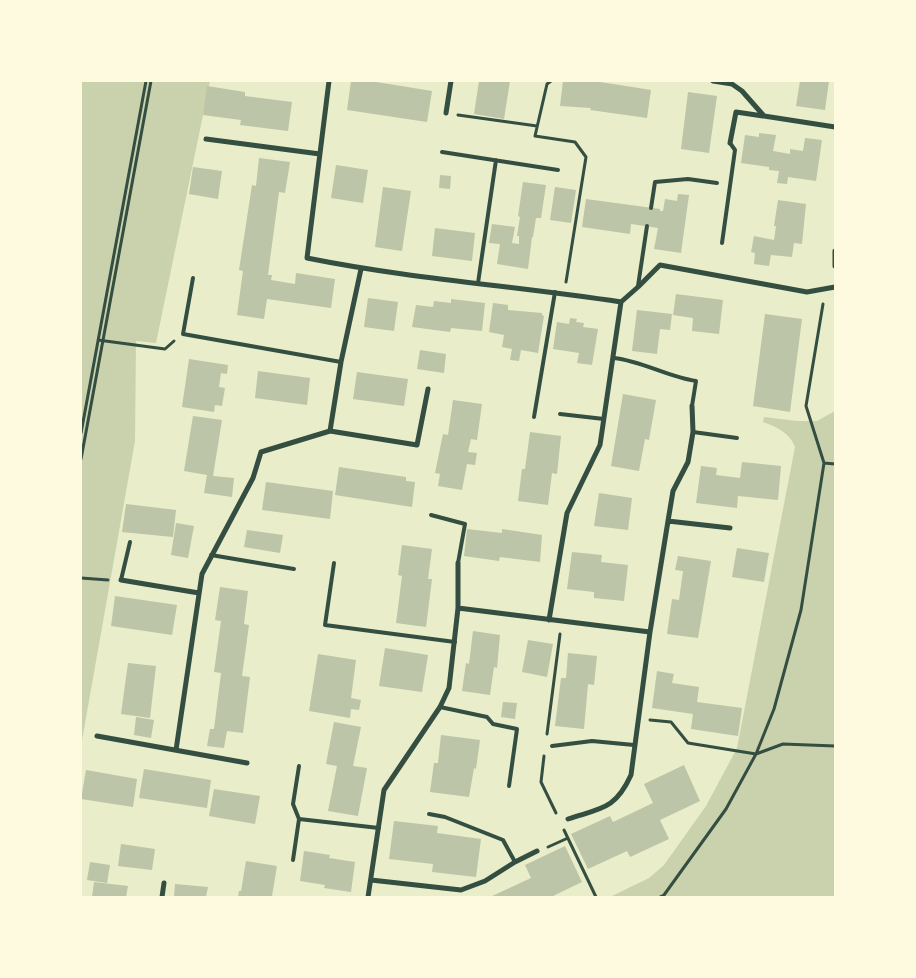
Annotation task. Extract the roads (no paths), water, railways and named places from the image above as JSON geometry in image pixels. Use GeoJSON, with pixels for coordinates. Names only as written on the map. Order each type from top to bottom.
{"type":"FeatureCollection","features":[{"type":"Feature","properties":{"kind":"street"},"geometry":{"type":"LineString","coordinates":[[329,81],[307,258],[361,269],[555,292],[621,302]]}},
{"type":"Feature","properties":{"kind":"street"},"geometry":{"type":"LineString","coordinates":[[446,113],[451,81]]}},
{"type":"Feature","properties":{"kind":"street"},"geometry":{"type":"LineString","coordinates":[[713,81],[732,84],[742,91],[764,116]]}},
{"type":"Feature","properties":{"kind":"street"},"geometry":{"type":"LineString","coordinates":[[730,143],[736,112],[835,126]]}},
{"type":"Feature","properties":{"kind":"street"},"geometry":{"type":"LineString","coordinates":[[206,139],[320,154]]}},
{"type":"Feature","properties":{"kind":"street"},"geometry":{"type":"LineString","coordinates":[[835,251],[835,266]]}},
{"type":"Feature","properties":{"kind":"street"},"geometry":{"type":"LineString","coordinates":[[550,620],[567,513],[600,444],[621,302],[660,265],[807,292],[835,287]]}},
{"type":"Feature","properties":{"kind":"street"},"geometry":{"type":"LineString","coordinates":[[330,431],[361,269]]}},
{"type":"Feature","properties":{"kind":"street"},"geometry":{"type":"LineString","coordinates":[[176,750],[202,574],[253,478],[261,452],[330,431],[417,445],[428,389]]}},
{"type":"Feature","properties":{"kind":"street"},"geometry":{"type":"LineString","coordinates":[[568,818],[611,804],[624,791],[631,775],[637,719],[673,491],[688,462],[693,432],[692,406]]}},
{"type":"Feature","properties":{"kind":"street"},"geometry":{"type":"LineString","coordinates":[[668,521],[730,528]]}},
{"type":"Feature","properties":{"kind":"street"},"geometry":{"type":"LineString","coordinates":[[368,897],[384,790],[440,707],[449,688],[458,608],[458,563]]}},
{"type":"Feature","properties":{"kind":"street"},"geometry":{"type":"LineString","coordinates":[[121,580],[199,593]]}},
{"type":"Feature","properties":{"kind":"street"},"geometry":{"type":"LineString","coordinates":[[458,608],[650,632]]}},
{"type":"Feature","properties":{"kind":"street"},"geometry":{"type":"LineString","coordinates":[[97,736],[247,763]]}},
{"type":"Feature","properties":{"kind":"street"},"geometry":{"type":"LineString","coordinates":[[371,880],[461,890],[485,881],[514,862],[537,852]]}},
{"type":"Feature","properties":{"kind":"street"},"geometry":{"type":"LineString","coordinates":[[162,897],[164,882]]}},
{"type":"Feature","properties":{"kind":"lane"},"geometry":{"type":"LineString","coordinates":[[722,243],[736,150],[730,143]]}},
{"type":"Feature","properties":{"kind":"lane"},"geometry":{"type":"LineString","coordinates":[[442,152],[558,170]]}},
{"type":"Feature","properties":{"kind":"lane"},"geometry":{"type":"LineString","coordinates":[[478,283],[496,160]]}},
{"type":"Feature","properties":{"kind":"lane"},"geometry":{"type":"LineString","coordinates":[[651,208],[655,182],[688,179],[717,183]]}},
{"type":"Feature","properties":{"kind":"lane"},"geometry":{"type":"LineString","coordinates":[[638,287],[647,226]]}},
{"type":"Feature","properties":{"kind":"lane"},"geometry":{"type":"LineString","coordinates":[[193,278],[183,334],[342,362]]}},
{"type":"Feature","properties":{"kind":"lane"},"geometry":{"type":"LineString","coordinates":[[534,417],[555,292]]}},
{"type":"Feature","properties":{"kind":"lane"},"geometry":{"type":"LineString","coordinates":[[614,358],[629,360],[681,379],[696,381],[692,406]]}},
{"type":"Feature","properties":{"kind":"lane"},"geometry":{"type":"LineString","coordinates":[[560,414],[604,419]]}},
{"type":"Feature","properties":{"kind":"lane"},"geometry":{"type":"LineString","coordinates":[[693,432],[737,438]]}},
{"type":"Feature","properties":{"kind":"lane"},"geometry":{"type":"LineString","coordinates":[[431,515],[465,524],[458,563]]}},
{"type":"Feature","properties":{"kind":"lane"},"geometry":{"type":"LineString","coordinates":[[121,580],[130,542]]}},
{"type":"Feature","properties":{"kind":"lane"},"geometry":{"type":"LineString","coordinates":[[211,555],[294,569]]}},
{"type":"Feature","properties":{"kind":"lane"},"geometry":{"type":"LineString","coordinates":[[334,563],[325,625],[455,642]]}},
{"type":"Feature","properties":{"kind":"lane"},"geometry":{"type":"LineString","coordinates":[[440,707],[487,716],[493,724],[517,728],[509,786]]}},
{"type":"Feature","properties":{"kind":"lane"},"geometry":{"type":"LineString","coordinates":[[552,746],[592,741],[634,745]]}},
{"type":"Feature","properties":{"kind":"lane"},"geometry":{"type":"LineString","coordinates":[[293,860],[299,818],[293,804],[299,766]]}},
{"type":"Feature","properties":{"kind":"lane"},"geometry":{"type":"LineString","coordinates":[[429,814],[445,817],[503,840],[514,862]]}},
{"type":"Feature","properties":{"kind":"lane"},"geometry":{"type":"LineString","coordinates":[[299,818],[379,828]]}}]}
